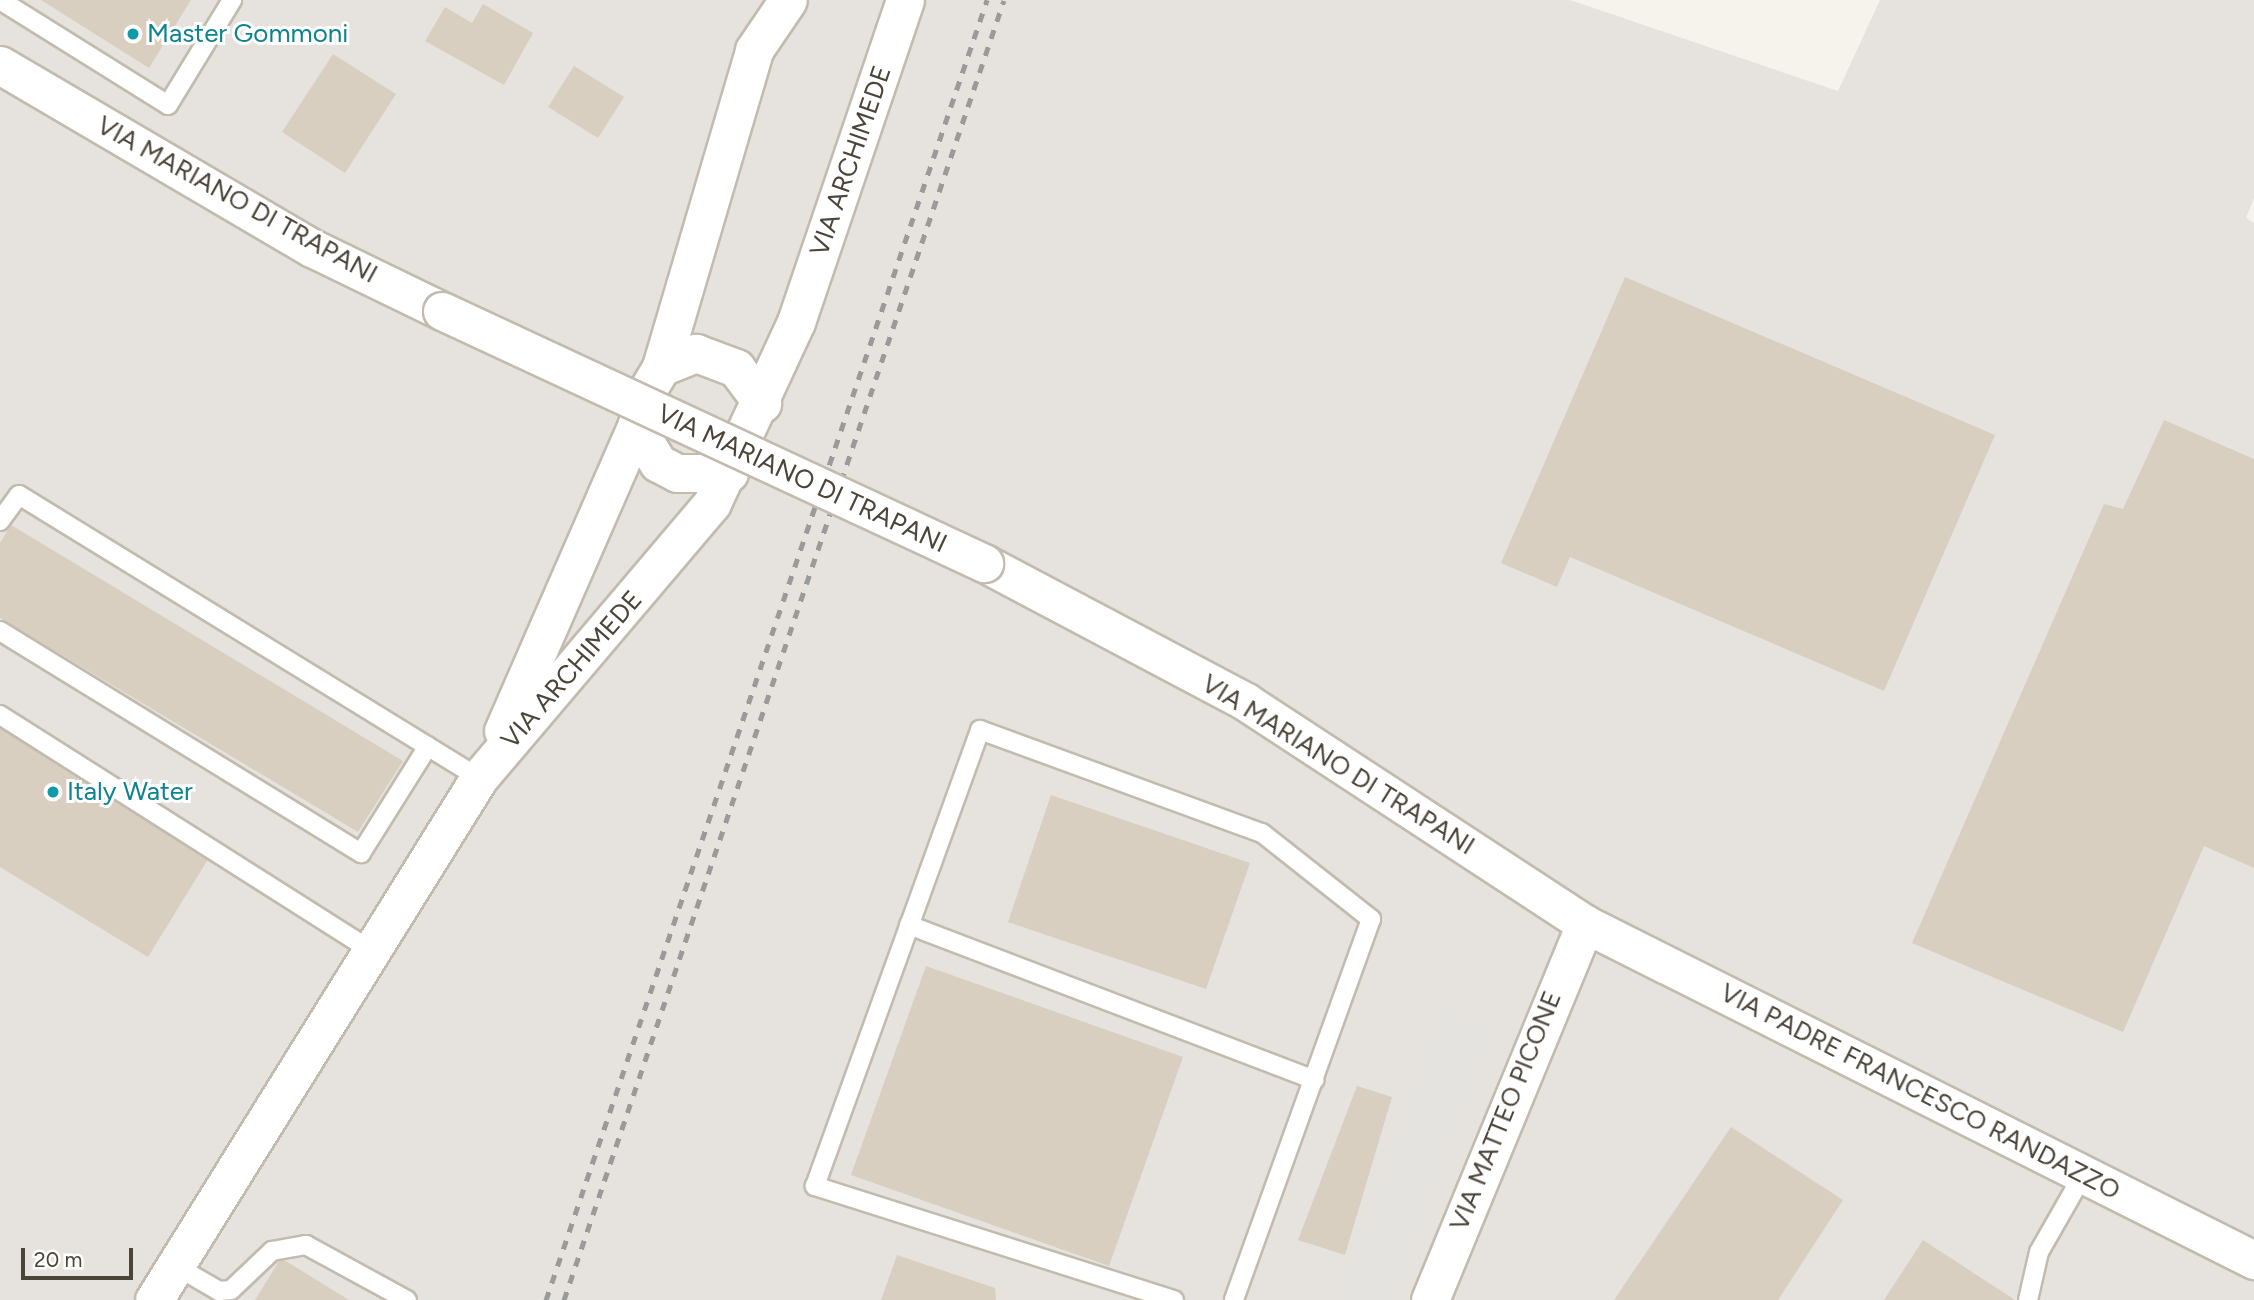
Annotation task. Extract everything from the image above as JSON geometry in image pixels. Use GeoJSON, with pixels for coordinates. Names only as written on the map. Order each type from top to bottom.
{"type":"FeatureCollection","features":[{"type":"Feature","properties":{"kind":"street"},"geometry":{"type":"LineString","coordinates":[[696,344],[754,50],[788,0]]}},
{"type":"Feature","properties":{"kind":"street","name":"VIA ARCHIMEDE"},"geometry":{"type":"LineString","coordinates":[[154,1300],[479,778],[673,554],[729,473],[789,339],[905,0]]}},
{"type":"Feature","properties":{"kind":"street","name":"VIA MARIANO DI TRAPANI"},"geometry":{"type":"LineString","coordinates":[[0,65],[312,248],[984,563],[1246,702],[1585,924]]}},
{"type":"Feature","properties":{"kind":"street"},"geometry":{"type":"LineString","coordinates":[[479,778],[661,366],[696,344],[789,339]]}},
{"type":"Feature","properties":{"kind":"street"},"geometry":{"type":"LineString","coordinates":[[696,344],[736,368],[762,402]]}},
{"type":"Feature","properties":{"kind":"street"},"geometry":{"type":"LineString","coordinates":[[636,427],[644,447],[677,473],[729,473]]}},
{"type":"Feature","properties":{"kind":"street","name":"VIA PADRE FRANCESCO RANDAZZO"},"geometry":{"type":"LineString","coordinates":[[1585,924],[2254,1260]]}},
{"type":"Feature","properties":{"kind":"street","name":"VIA MATTEO PICONE"},"geometry":{"type":"LineString","coordinates":[[1430,1300],[1585,924]]}},
{"type":"Feature","properties":{"kind":"lane"},"geometry":{"type":"LineString","coordinates":[[0,0],[168,104],[232,0]]}},
{"type":"Feature","properties":{"kind":"lane"},"geometry":{"type":"LineString","coordinates":[[0,521],[19,495],[479,778]]}},
{"type":"Feature","properties":{"kind":"lane"},"geometry":{"type":"LineString","coordinates":[[0,631],[361,853],[428,746]]}},
{"type":"Feature","properties":{"kind":"lane"},"geometry":{"type":"LineString","coordinates":[[0,715],[370,950]]}},
{"type":"Feature","properties":{"kind":"lane"},"geometry":{"type":"LineString","coordinates":[[1174,1300],[815,1186],[980,730],[1262,833],[1371,919],[1234,1300]]}},
{"type":"Feature","properties":{"kind":"lane"},"geometry":{"type":"LineString","coordinates":[[909,925],[1314,1080]]}},
{"type":"Feature","properties":{"kind":"lane"},"geometry":{"type":"LineString","coordinates":[[2028,1300],[2039,1252],[2083,1175]]}},
{"type":"Feature","properties":{"kind":"lane"},"geometry":{"type":"LineString","coordinates":[[176,1266],[218,1296],[231,1290],[272,1251],[306,1245],[407,1300]]}},
{"type":"Feature","properties":{"kind":"shaded area"},"geometry":{"type":"Polygon","coordinates":[[[0,0],[1570,0],[1838,91],[1880,0],[2254,0],[2254,198],[2246,218],[2254,223],[2254,1300],[0,1300],[0,0]]]}},
{"type":"Feature","properties":{"kind":"shaded area"},"geometry":{"type":"Polygon","coordinates":[[[1444,1008],[1491,1025],[1392,1300],[1339,1300],[1444,1008]]]}},
{"type":"Feature","properties":{"kind":"building","name":"Master Gommoni"},"geometry":{"type":"Polygon","coordinates":[[[41,0],[191,0],[149,68],[41,0]]]}},
{"type":"Feature","properties":{"kind":"building"},"geometry":{"type":"Polygon","coordinates":[[[483,4],[533,33],[504,85],[425,41],[445,7],[472,23],[483,4]]]}},
{"type":"Feature","properties":{"kind":"building"},"geometry":{"type":"Polygon","coordinates":[[[333,54],[396,94],[345,173],[282,132],[333,54]]]}},
{"type":"Feature","properties":{"kind":"building"},"geometry":{"type":"Polygon","coordinates":[[[574,66],[624,97],[598,138],[548,107],[574,66]]]}},
{"type":"Feature","properties":{"kind":"building"},"geometry":{"type":"Polygon","coordinates":[[[1625,277],[1995,435],[1884,691],[1570,557],[1557,587],[1501,563],[1625,277]]]}},
{"type":"Feature","properties":{"kind":"building"},"geometry":{"type":"Polygon","coordinates":[[[2164,420],[2254,459],[2254,868],[2204,846],[2123,1032],[1912,943],[2104,504],[2123,509],[2164,420]]]}},
{"type":"Feature","properties":{"kind":"building"},"geometry":{"type":"Polygon","coordinates":[[[11,525],[403,761],[358,832],[0,618],[0,543],[11,525]]]}},
{"type":"Feature","properties":{"kind":"building","name":"Italy Water"},"geometry":{"type":"Polygon","coordinates":[[[0,728],[210,856],[148,957],[0,867],[0,728]]]}},
{"type":"Feature","properties":{"kind":"building"},"geometry":{"type":"Polygon","coordinates":[[[1051,795],[1250,863],[1206,989],[1008,922],[1051,795]]]}},
{"type":"Feature","properties":{"kind":"building"},"geometry":{"type":"Polygon","coordinates":[[[926,966],[1183,1057],[1109,1266],[851,1175],[926,966]]]}},
{"type":"Feature","properties":{"kind":"building"},"geometry":{"type":"Polygon","coordinates":[[[1357,1086],[1392,1097],[1345,1255],[1298,1240],[1357,1086]]]}},
{"type":"Feature","properties":{"kind":"building"},"geometry":{"type":"Polygon","coordinates":[[[1731,1127],[1843,1200],[1778,1300],[1614,1300],[1731,1127]]]}},
{"type":"Feature","properties":{"kind":"building"},"geometry":{"type":"Polygon","coordinates":[[[1923,1240],[2015,1300],[1884,1300],[1923,1240]]]}},
{"type":"Feature","properties":{"kind":"building"},"geometry":{"type":"Polygon","coordinates":[[[897,1255],[995,1288],[996,1300],[881,1300],[897,1255]]]}},
{"type":"Feature","properties":{"kind":"building"},"geometry":{"type":"Polygon","coordinates":[[[281,1258],[349,1300],[255,1300],[281,1258]]]}},
{"type":"Feature","properties":{"kind":"railway"},"geometry":{"type":"LineString","coordinates":[[546,1300],[987,0]]}},
{"type":"Feature","properties":{"kind":"railway"},"geometry":{"type":"LineString","coordinates":[[564,1300],[1004,0]]}},
{"type":"Feature","properties":{"kind":"place","name":"Master Gommoni"},"geometry":{"type":"Point","coordinates":[133,34]}},
{"type":"Feature","properties":{"kind":"place","name":"Italy Water"},"geometry":{"type":"Point","coordinates":[53,792]}}]}
